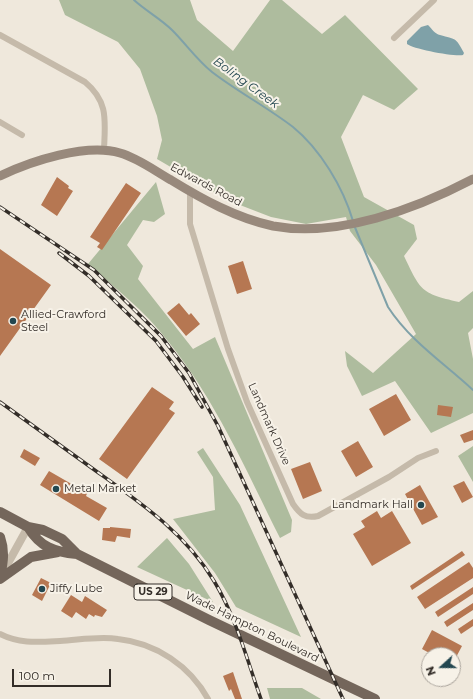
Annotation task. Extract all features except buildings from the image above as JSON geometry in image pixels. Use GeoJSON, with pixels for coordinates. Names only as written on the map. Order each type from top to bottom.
{"type":"FeatureCollection","features":[{"type":"Feature","properties":{"kind":"main road","name":"Edwards Road"},"geometry":{"type":"LineString","coordinates":[[0,176],[24,166],[67,154],[87,150],[120,152],[133,157],[190,192],[232,213],[273,226],[312,228],[355,223],[425,203],[473,179]]}},
{"type":"Feature","properties":{"kind":"main road","name":"Wade Hampton Boulevard"},"geometry":{"type":"LineString","coordinates":[[0,512],[28,527],[43,530],[62,539],[77,554],[209,620],[375,699]]}},
{"type":"Feature","properties":{"kind":"main road","name":"Wade Hampton Boulevard"},"geometry":{"type":"LineString","coordinates":[[28,527],[36,540],[58,552],[77,554]]}},
{"type":"Feature","properties":{"kind":"main road"},"geometry":{"type":"LineString","coordinates":[[0,537],[3,547],[4,561],[0,578]]}},
{"type":"Feature","properties":{"kind":"main road"},"geometry":{"type":"LineString","coordinates":[[0,578],[31,556],[58,552]]}},
{"type":"Feature","properties":{"kind":"street"},"geometry":{"type":"LineString","coordinates":[[394,38],[434,0]]}},
{"type":"Feature","properties":{"kind":"street"},"geometry":{"type":"LineString","coordinates":[[0,35],[85,82],[96,91],[105,114],[104,150]]}},
{"type":"Feature","properties":{"kind":"street"},"geometry":{"type":"LineString","coordinates":[[0,122],[22,135]]}},
{"type":"Feature","properties":{"kind":"street","name":"Landmark Drive"},"geometry":{"type":"LineString","coordinates":[[190,192],[190,224],[228,349],[256,423],[293,504],[300,514],[310,517],[318,516],[389,477],[418,458],[436,451]]}},
{"type":"Feature","properties":{"kind":"street"},"geometry":{"type":"LineString","coordinates":[[0,578],[28,527]]}},
{"type":"Feature","properties":{"kind":"street"},"geometry":{"type":"LineString","coordinates":[[0,634],[24,642],[117,638],[143,644],[169,656],[181,666],[194,678],[208,699]]}},
{"type":"Feature","properties":{"kind":"green space"},"geometry":{"type":"Polygon","coordinates":[[[59,0],[190,0],[197,20],[233,51],[270,0],[282,0],[322,34],[345,15],[418,89],[394,110],[363,95],[341,137],[364,197],[414,225],[417,239],[404,256],[414,277],[423,289],[436,296],[459,302],[473,291],[473,328],[468,333],[473,359],[473,413],[431,433],[395,381],[362,396],[347,366],[345,351],[373,373],[416,334],[376,265],[350,231],[346,217],[306,224],[271,217],[227,200],[157,159],[162,140],[157,116],[140,69],[118,42],[65,15],[59,0]]]}},
{"type":"Feature","properties":{"kind":"green space"},"geometry":{"type":"Polygon","coordinates":[[[156,182],[165,214],[154,222],[143,220],[127,245],[143,266],[138,279],[193,349],[215,337],[292,520],[291,532],[280,538],[229,436],[200,386],[184,363],[149,319],[88,264],[156,182]]]}},
{"type":"Feature","properties":{"kind":"green space"},"geometry":{"type":"Polygon","coordinates":[[[473,446],[473,482],[458,456],[473,446]]]}},
{"type":"Feature","properties":{"kind":"green space"},"geometry":{"type":"Polygon","coordinates":[[[203,448],[240,505],[301,637],[236,607],[215,573],[173,519],[215,510],[213,477],[197,452],[203,448]]]}},
{"type":"Feature","properties":{"kind":"green space"},"geometry":{"type":"Polygon","coordinates":[[[167,538],[189,564],[213,602],[137,567],[167,538]]]}},
{"type":"Feature","properties":{"kind":"green space"},"geometry":{"type":"Polygon","coordinates":[[[267,688],[302,688],[321,699],[270,699],[267,688]]]}},
{"type":"Feature","properties":{"kind":"water"},"geometry":{"type":"Polygon","coordinates":[[[428,25],[437,34],[457,41],[464,53],[463,55],[434,52],[407,44],[407,41],[421,27],[428,25]]]}},
{"type":"Feature","properties":{"kind":"waterway","name":"Boling Creek"},"geometry":{"type":"LineString","coordinates":[[134,0],[168,26],[212,72],[293,127],[303,136],[321,157],[337,182],[349,208],[353,221]]}},
{"type":"Feature","properties":{"kind":"waterway"},"geometry":{"type":"LineString","coordinates":[[354,225],[388,307],[406,331],[473,390]]}},
{"type":"Feature","properties":{"kind":"railway"},"geometry":{"type":"LineString","coordinates":[[0,207],[94,270],[161,336],[189,373],[218,426],[343,699]]}},
{"type":"Feature","properties":{"kind":"railway"},"geometry":{"type":"LineString","coordinates":[[59,253],[89,276],[156,341],[183,377],[202,407]]}},
{"type":"Feature","properties":{"kind":"railway"},"geometry":{"type":"LineString","coordinates":[[0,402],[145,507],[190,548],[214,581],[229,609],[261,699]]}},
{"type":"Feature","properties":{"kind":"place","name":"Allied-Crawford Steel"},"geometry":{"type":"Point","coordinates":[13,321]}},
{"type":"Feature","properties":{"kind":"place","name":"Metal Market"},"geometry":{"type":"Point","coordinates":[56,489]}},
{"type":"Feature","properties":{"kind":"place","name":"Landmark Hall"},"geometry":{"type":"Point","coordinates":[421,505]}},
{"type":"Feature","properties":{"kind":"place","name":"Jiffy Lube"},"geometry":{"type":"Point","coordinates":[42,589]}}]}
